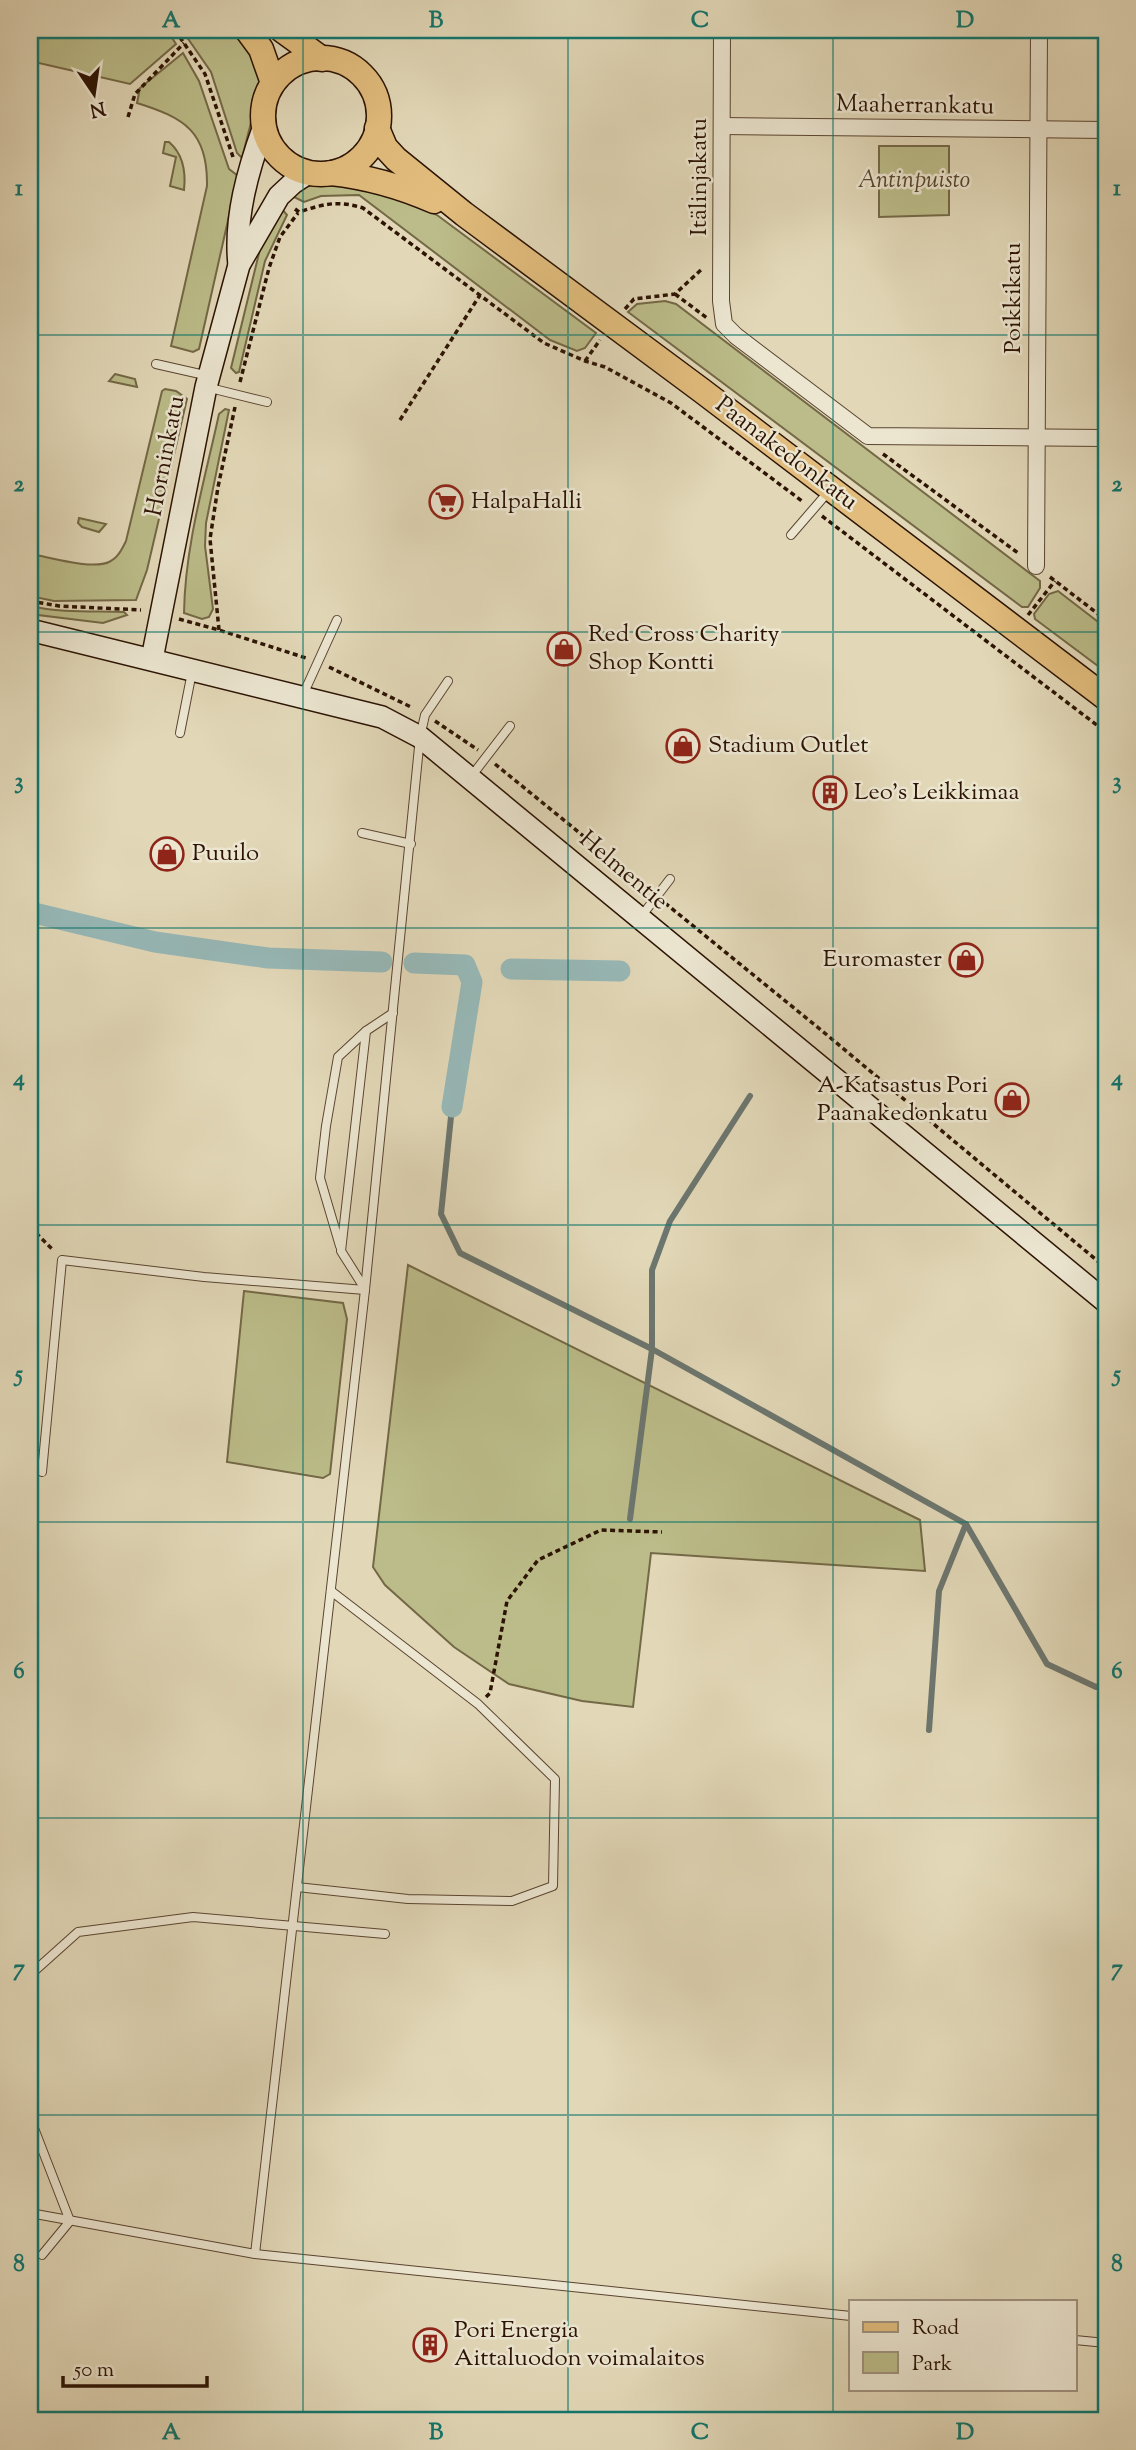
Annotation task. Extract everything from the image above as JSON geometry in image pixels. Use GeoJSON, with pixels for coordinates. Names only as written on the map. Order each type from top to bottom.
{"type":"FeatureCollection","features":[{"type":"Feature","properties":{"kind":"main road"},"geometry":{"type":"LineString","coordinates":[[247,30],[261,49],[273,83]]}},
{"type":"Feature","properties":{"kind":"main road"},"geometry":{"type":"LineString","coordinates":[[282,30],[322,58],[344,63],[362,76],[374,95],[377,106],[377,128],[368,149],[352,165],[319,173],[288,164],[279,156],[267,137],[264,104],[273,83],[281,75],[299,62],[322,58]]}},
{"type":"Feature","properties":{"kind":"main road","name":"Paanakedonkatu"},"geometry":{"type":"LineString","coordinates":[[377,128],[385,147],[396,159],[464,214],[831,488],[1106,698]]}},
{"type":"Feature","properties":{"kind":"main road","name":"Paanakedonkatu"},"geometry":{"type":"LineString","coordinates":[[319,173],[365,177],[402,187],[464,214]]}},
{"type":"Feature","properties":{"kind":"street","name":"Itälinjakatu"},"geometry":{"type":"LineString","coordinates":[[717,323],[721,301],[722,30]]}},
{"type":"Feature","properties":{"kind":"street","name":"Poikkikatu"},"geometry":{"type":"LineString","coordinates":[[1036,566],[1039,30]]}},
{"type":"Feature","properties":{"kind":"street","name":"Horninkatu"},"geometry":{"type":"LineString","coordinates":[[239,265],[237,245],[248,171],[264,126]]}},
{"type":"Feature","properties":{"kind":"street","name":"Maaherrankatu"},"geometry":{"type":"LineString","coordinates":[[723,126],[1106,130]]}},
{"type":"Feature","properties":{"kind":"street","name":"Horninkatu"},"geometry":{"type":"LineString","coordinates":[[152,659],[208,381],[239,265],[279,196],[293,183],[319,173]]}},
{"type":"Feature","properties":{"kind":"street"},"geometry":{"type":"LineString","coordinates":[[717,323],[868,436],[1106,438]]}},
{"type":"Feature","properties":{"kind":"street","name":"Helmentie"},"geometry":{"type":"LineString","coordinates":[[30,630],[382,717],[420,737],[1106,1303]]}},
{"type":"Feature","properties":{"kind":"lane"},"geometry":{"type":"LineString","coordinates":[[156,364],[208,381],[237,394],[267,402]]}},
{"type":"Feature","properties":{"kind":"lane"},"geometry":{"type":"LineString","coordinates":[[791,536],[831,488]]}},
{"type":"Feature","properties":{"kind":"lane"},"geometry":{"type":"LineString","coordinates":[[302,697],[337,621]]}},
{"type":"Feature","properties":{"kind":"lane"},"geometry":{"type":"LineString","coordinates":[[180,733],[193,669]]}},
{"type":"Feature","properties":{"kind":"lane"},"geometry":{"type":"LineString","coordinates":[[255,2254],[365,1290],[420,737],[425,715],[448,681]]}},
{"type":"Feature","properties":{"kind":"lane"},"geometry":{"type":"LineString","coordinates":[[470,778],[510,726]]}},
{"type":"Feature","properties":{"kind":"lane"},"geometry":{"type":"LineString","coordinates":[[362,833],[411,844]]}},
{"type":"Feature","properties":{"kind":"lane"},"geometry":{"type":"LineString","coordinates":[[639,918],[670,879]]}},
{"type":"Feature","properties":{"kind":"lane"},"geometry":{"type":"LineString","coordinates":[[365,1290],[341,1251],[320,1178],[338,1057],[366,1031],[393,1013]]}},
{"type":"Feature","properties":{"kind":"lane"},"geometry":{"type":"LineString","coordinates":[[341,1251],[366,1031]]}},
{"type":"Feature","properties":{"kind":"lane"},"geometry":{"type":"LineString","coordinates":[[42,1472],[62,1260],[204,1277],[365,1290]]}},
{"type":"Feature","properties":{"kind":"lane"},"geometry":{"type":"LineString","coordinates":[[297,1886],[408,1899],[512,1901],[553,1886],[555,1779],[478,1704],[331,1591]]}},
{"type":"Feature","properties":{"kind":"lane"},"geometry":{"type":"LineString","coordinates":[[30,1975],[78,1932],[193,1917],[385,1934]]}},
{"type":"Feature","properties":{"kind":"lane"},"geometry":{"type":"LineString","coordinates":[[30,2118],[70,2221]]}},
{"type":"Feature","properties":{"kind":"lane"},"geometry":{"type":"LineString","coordinates":[[30,2213],[255,2254],[849,2316]]}},
{"type":"Feature","properties":{"kind":"lane"},"geometry":{"type":"LineString","coordinates":[[42,2255],[70,2221]]}},
{"type":"Feature","properties":{"kind":"lane"},"geometry":{"type":"LineString","coordinates":[[1076,2340],[1106,2343]]}},
{"type":"Feature","properties":{"kind":"path"},"geometry":{"type":"LineString","coordinates":[[175,30],[205,74],[231,156],[248,171]]}},
{"type":"Feature","properties":{"kind":"path"},"geometry":{"type":"LineString","coordinates":[[128,117],[135,94],[184,43]]}},
{"type":"Feature","properties":{"kind":"path"},"geometry":{"type":"LineString","coordinates":[[279,196],[299,212]]}},
{"type":"Feature","properties":{"kind":"path"},"geometry":{"type":"LineString","coordinates":[[219,630],[210,539],[237,394],[269,268],[280,237],[299,212],[324,204],[346,202],[363,208],[544,343],[605,368],[671,403],[1106,732]]}},
{"type":"Feature","properties":{"kind":"path"},"geometry":{"type":"LineString","coordinates":[[585,361],[634,299],[675,294],[707,264]]}},
{"type":"Feature","properties":{"kind":"path"},"geometry":{"type":"LineString","coordinates":[[675,294],[717,323]]}},
{"type":"Feature","properties":{"kind":"path"},"geometry":{"type":"LineString","coordinates":[[400,419],[480,295]]}},
{"type":"Feature","properties":{"kind":"path"},"geometry":{"type":"LineString","coordinates":[[30,1227],[62,1260]]}},
{"type":"Feature","properties":{"kind":"path"},"geometry":{"type":"LineString","coordinates":[[478,1704],[490,1693],[507,1601],[538,1560],[601,1530],[662,1532]]}},
{"type":"Feature","properties":{"kind":"green space"},"geometry":{"type":"Polygon","coordinates":[[[30,30],[167,30],[176,44],[130,84],[30,61],[30,30]]]}},
{"type":"Feature","properties":{"kind":"green space"},"geometry":{"type":"Polygon","coordinates":[[[182,30],[237,30],[256,58],[262,79],[242,158],[237,153],[211,72],[182,30]]]}},
{"type":"Feature","properties":{"kind":"green space"},"geometry":{"type":"Polygon","coordinates":[[[183,53],[199,81],[229,169],[238,176],[199,349],[193,352],[171,346],[207,186],[203,152],[198,140],[181,122],[137,103],[140,88],[183,53]]]}},
{"type":"Feature","properties":{"kind":"green space"},"geometry":{"type":"Polygon","coordinates":[[[165,142],[174,147],[180,158],[184,170],[184,190],[170,186],[176,157],[163,153],[165,142]]]}},
{"type":"Feature","properties":{"kind":"green space","name":"Antinpuisto"},"geometry":{"type":"Polygon","coordinates":[[[879,146],[949,146],[949,215],[879,217],[879,146]]]}},
{"type":"Feature","properties":{"kind":"green space"},"geometry":{"type":"Polygon","coordinates":[[[323,183],[357,184],[395,194],[437,215],[596,333],[585,348],[577,351],[550,340],[359,195],[321,196],[304,202],[290,195],[300,188],[323,183]]]}},
{"type":"Feature","properties":{"kind":"green space"},"geometry":{"type":"Polygon","coordinates":[[[281,208],[287,215],[265,261],[239,372],[236,373],[231,368],[261,245],[281,208]]]}},
{"type":"Feature","properties":{"kind":"green space"},"geometry":{"type":"Polygon","coordinates":[[[665,301],[676,304],[1040,581],[1040,588],[1028,607],[1022,607],[628,312],[637,304],[665,301]]]}},
{"type":"Feature","properties":{"kind":"green space"},"geometry":{"type":"Polygon","coordinates":[[[115,374],[135,379],[137,387],[109,381],[115,374]]]}},
{"type":"Feature","properties":{"kind":"green space"},"geometry":{"type":"Polygon","coordinates":[[[162,391],[176,391],[187,399],[147,570],[136,600],[54,601],[30,596],[31,554],[92,565],[109,562],[119,553],[126,541],[162,391]]]}},
{"type":"Feature","properties":{"kind":"green space"},"geometry":{"type":"Polygon","coordinates":[[[225,409],[229,410],[206,523],[205,546],[213,609],[209,617],[202,619],[184,613],[185,588],[197,512],[219,414],[225,409]]]}},
{"type":"Feature","properties":{"kind":"green space"},"geometry":{"type":"Polygon","coordinates":[[[79,518],[106,524],[99,532],[82,527],[78,523],[79,518]]]}},
{"type":"Feature","properties":{"kind":"green space"},"geometry":{"type":"Polygon","coordinates":[[[1058,591],[1106,628],[1106,672],[1035,619],[1034,614],[1049,594],[1058,591]]]}},
{"type":"Feature","properties":{"kind":"green space"},"geometry":{"type":"Polygon","coordinates":[[[30,606],[65,611],[124,612],[127,615],[103,623],[30,614],[30,606]]]}},
{"type":"Feature","properties":{"kind":"green space"},"geometry":{"type":"Polygon","coordinates":[[[408,1265],[920,1520],[925,1571],[651,1553],[633,1707],[582,1701],[509,1684],[454,1647],[385,1585],[373,1567],[408,1265]]]}},
{"type":"Feature","properties":{"kind":"green space"},"geometry":{"type":"Polygon","coordinates":[[[244,1291],[343,1303],[347,1319],[330,1474],[323,1478],[227,1462],[244,1291]]]}},
{"type":"Feature","properties":{"kind":"waterway"},"geometry":{"type":"LineString","coordinates":[[30,912],[155,942],[268,958],[382,962]]}},
{"type":"Feature","properties":{"kind":"waterway"},"geometry":{"type":"LineString","coordinates":[[414,963],[465,965],[472,982],[452,1107]]}},
{"type":"Feature","properties":{"kind":"waterway"},"geometry":{"type":"LineString","coordinates":[[511,969],[620,971]]}},
{"type":"Feature","properties":{"kind":"waterway"},"geometry":{"type":"LineString","coordinates":[[630,1519],[652,1349],[652,1270],[670,1221],[750,1096]]}},
{"type":"Feature","properties":{"kind":"waterway"},"geometry":{"type":"LineString","coordinates":[[452,1107],[441,1214],[460,1253],[652,1349],[966,1524],[1047,1664],[1096,1687],[1106,1685]]}},
{"type":"Feature","properties":{"kind":"waterway"},"geometry":{"type":"LineString","coordinates":[[929,1730],[939,1591],[966,1524]]}},
{"type":"Feature","properties":{"kind":"place","name":"HalpaHalli"},"geometry":{"type":"Point","coordinates":[446,502]}},
{"type":"Feature","properties":{"kind":"place","name":"Red Cross Charity Shop Kontti"},"geometry":{"type":"Point","coordinates":[564,649]}},
{"type":"Feature","properties":{"kind":"place","name":"Stadium Outlet"},"geometry":{"type":"Point","coordinates":[683,746]}},
{"type":"Feature","properties":{"kind":"place","name":"Leo's Leikkimaa"},"geometry":{"type":"Point","coordinates":[830,793]}},
{"type":"Feature","properties":{"kind":"place","name":"Puuilo"},"geometry":{"type":"Point","coordinates":[167,854]}},
{"type":"Feature","properties":{"kind":"place","name":"Euromaster"},"geometry":{"type":"Point","coordinates":[966,960]}},
{"type":"Feature","properties":{"kind":"place","name":"A-Katsastus Pori Paanakedonkatu"},"geometry":{"type":"Point","coordinates":[1012,1100]}},
{"type":"Feature","properties":{"kind":"place","name":"Pori Energia Aittaluodon voimalaitos"},"geometry":{"type":"Point","coordinates":[430,2345]}}]}
